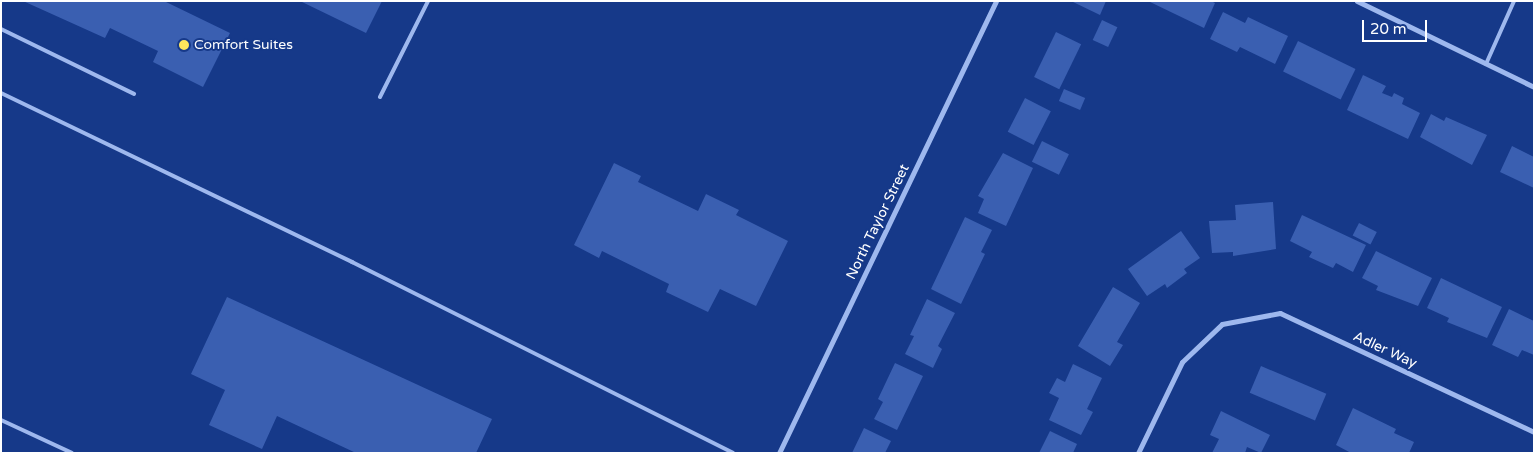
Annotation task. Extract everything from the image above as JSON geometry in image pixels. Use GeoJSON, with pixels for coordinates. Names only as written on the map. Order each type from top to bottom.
{"type":"FeatureCollection","features":[{"type":"Feature","properties":{"kind":"street","name":"North Taylor Street"},"geometry":{"type":"LineString","coordinates":[[779,453],[996,1]]}},
{"type":"Feature","properties":{"kind":"street"},"geometry":{"type":"LineString","coordinates":[[1357,1],[1534,87]]}},
{"type":"Feature","properties":{"kind":"street","name":"Adler Way"},"geometry":{"type":"LineString","coordinates":[[1138,453],[1182,362],[1222,324],[1280,313],[1534,432]]}},
{"type":"Feature","properties":{"kind":"lane"},"geometry":{"type":"LineString","coordinates":[[380,97],[428,1]]}},
{"type":"Feature","properties":{"kind":"lane"},"geometry":{"type":"LineString","coordinates":[[1486,64],[1514,1]]}},
{"type":"Feature","properties":{"kind":"lane"},"geometry":{"type":"LineString","coordinates":[[1,29],[134,94]]}},
{"type":"Feature","properties":{"kind":"lane"},"geometry":{"type":"LineString","coordinates":[[1,93],[352,262],[733,453]]}},
{"type":"Feature","properties":{"kind":"lane"},"geometry":{"type":"LineString","coordinates":[[1,420],[72,453]]}},
{"type":"Feature","properties":{"kind":"building","name":"Comfort Suites"},"geometry":{"type":"Polygon","coordinates":[[[23,1],[164,1],[230,33],[203,87],[153,62],[158,51],[110,28],[105,38],[23,1]]]}},
{"type":"Feature","properties":{"kind":"building","name":"Comfort Suites"},"geometry":{"type":"Polygon","coordinates":[[[300,1],[382,1],[366,33],[300,1]]]}},
{"type":"Feature","properties":{"kind":"building"},"geometry":{"type":"Polygon","coordinates":[[[1071,1],[1106,1],[1100,15],[1071,1]]]}},
{"type":"Feature","properties":{"kind":"building"},"geometry":{"type":"Polygon","coordinates":[[[1148,1],[1211,1],[1215,3],[1204,28],[1148,1]]]}},
{"type":"Feature","properties":{"kind":"building"},"geometry":{"type":"Polygon","coordinates":[[[1223,12],[1245,23],[1248,17],[1288,36],[1275,64],[1240,47],[1237,52],[1210,39],[1223,12]]]}},
{"type":"Feature","properties":{"kind":"building"},"geometry":{"type":"Polygon","coordinates":[[[1102,20],[1117,27],[1108,47],[1093,40],[1102,20]]]}},
{"type":"Feature","properties":{"kind":"building"},"geometry":{"type":"Polygon","coordinates":[[[1056,32],[1081,44],[1059,89],[1034,77],[1056,32]]]}},
{"type":"Feature","properties":{"kind":"building"},"geometry":{"type":"Polygon","coordinates":[[[1298,41],[1356,69],[1341,100],[1283,72],[1298,41]]]}},
{"type":"Feature","properties":{"kind":"building"},"geometry":{"type":"Polygon","coordinates":[[[1363,75],[1386,86],[1382,93],[1392,97],[1394,93],[1404,98],[1402,104],[1420,113],[1408,139],[1347,110],[1363,75]]]}},
{"type":"Feature","properties":{"kind":"building"},"geometry":{"type":"Polygon","coordinates":[[[1064,89],[1085,98],[1080,110],[1059,101],[1064,89]]]}},
{"type":"Feature","properties":{"kind":"building"},"geometry":{"type":"Polygon","coordinates":[[[1025,98],[1051,111],[1034,145],[1008,132],[1025,98]]]}},
{"type":"Feature","properties":{"kind":"building"},"geometry":{"type":"Polygon","coordinates":[[[1431,114],[1444,121],[1446,117],[1487,135],[1472,165],[1420,137],[1431,114]]]}},
{"type":"Feature","properties":{"kind":"building"},"geometry":{"type":"Polygon","coordinates":[[[1042,141],[1069,154],[1059,175],[1032,162],[1042,141]]]}},
{"type":"Feature","properties":{"kind":"building"},"geometry":{"type":"Polygon","coordinates":[[[1512,146],[1534,157],[1534,188],[1500,172],[1512,146]]]}},
{"type":"Feature","properties":{"kind":"building"},"geometry":{"type":"Polygon","coordinates":[[[1003,153],[1033,168],[1006,226],[978,213],[984,199],[978,196],[1003,153]]]}},
{"type":"Feature","properties":{"kind":"building"},"geometry":{"type":"Polygon","coordinates":[[[614,163],[641,176],[638,182],[698,211],[706,194],[739,210],[736,215],[788,241],[756,306],[720,289],[708,312],[666,292],[669,284],[602,251],[599,258],[574,245],[614,163]]]}},
{"type":"Feature","properties":{"kind":"building"},"geometry":{"type":"Polygon","coordinates":[[[1273,202],[1276,249],[1233,256],[1233,252],[1212,253],[1209,221],[1236,220],[1235,205],[1273,202]]]}},
{"type":"Feature","properties":{"kind":"building"},"geometry":{"type":"Polygon","coordinates":[[[1302,215],[1366,245],[1353,272],[1336,263],[1333,268],[1309,257],[1312,252],[1290,241],[1302,215]]]}},
{"type":"Feature","properties":{"kind":"building"},"geometry":{"type":"Polygon","coordinates":[[[965,217],[992,230],[981,252],[985,254],[961,304],[931,289],[965,217]]]}},
{"type":"Feature","properties":{"kind":"building"},"geometry":{"type":"Polygon","coordinates":[[[1359,223],[1377,232],[1370,245],[1353,235],[1359,223]]]}},
{"type":"Feature","properties":{"kind":"building"},"geometry":{"type":"Polygon","coordinates":[[[1181,231],[1200,258],[1184,269],[1187,273],[1167,288],[1165,284],[1147,296],[1128,269],[1181,231]]]}},
{"type":"Feature","properties":{"kind":"building"},"geometry":{"type":"Polygon","coordinates":[[[1376,251],[1432,278],[1418,306],[1376,290],[1378,286],[1362,278],[1376,251]]]}},
{"type":"Feature","properties":{"kind":"building"},"geometry":{"type":"Polygon","coordinates":[[[1441,278],[1502,307],[1487,338],[1447,322],[1449,318],[1427,308],[1441,278]]]}},
{"type":"Feature","properties":{"kind":"building"},"geometry":{"type":"Polygon","coordinates":[[[1113,287],[1140,303],[1117,342],[1123,345],[1110,366],[1078,346],[1113,287]]]}},
{"type":"Feature","properties":{"kind":"building"},"geometry":{"type":"Polygon","coordinates":[[[227,297],[492,419],[476,453],[356,453],[277,416],[262,449],[209,425],[225,390],[191,374],[227,297]]]}},
{"type":"Feature","properties":{"kind":"building"},"geometry":{"type":"Polygon","coordinates":[[[927,299],[955,313],[938,346],[942,349],[933,368],[905,354],[914,336],[910,335],[927,299]]]}},
{"type":"Feature","properties":{"kind":"building"},"geometry":{"type":"Polygon","coordinates":[[[1509,309],[1534,321],[1534,355],[1522,350],[1518,357],[1492,345],[1509,309]]]}},
{"type":"Feature","properties":{"kind":"building"},"geometry":{"type":"Polygon","coordinates":[[[895,363],[923,376],[897,430],[874,419],[883,402],[878,399],[895,363]]]}},
{"type":"Feature","properties":{"kind":"building"},"geometry":{"type":"Polygon","coordinates":[[[1073,364],[1102,378],[1087,409],[1093,412],[1081,435],[1049,420],[1059,398],[1049,393],[1057,378],[1065,382],[1073,364]]]}},
{"type":"Feature","properties":{"kind":"building"},"geometry":{"type":"Polygon","coordinates":[[[1261,366],[1326,394],[1315,420],[1250,393],[1261,366]]]}},
{"type":"Feature","properties":{"kind":"building"},"geometry":{"type":"Polygon","coordinates":[[[1353,408],[1396,429],[1394,433],[1414,442],[1409,453],[1351,453],[1336,445],[1353,408]]]}},
{"type":"Feature","properties":{"kind":"building"},"geometry":{"type":"Polygon","coordinates":[[[1221,411],[1270,435],[1261,453],[1247,447],[1245,453],[1212,453],[1219,439],[1210,435],[1221,411]]]}},
{"type":"Feature","properties":{"kind":"building"},"geometry":{"type":"Polygon","coordinates":[[[864,428],[891,441],[885,453],[852,453],[864,428]]]}},
{"type":"Feature","properties":{"kind":"building"},"geometry":{"type":"Polygon","coordinates":[[[1050,431],[1077,444],[1073,453],[1039,453],[1050,431]]]}},
{"type":"Feature","properties":{"kind":"place","name":"Comfort Suites"},"geometry":{"type":"Point","coordinates":[184,45]}}]}
